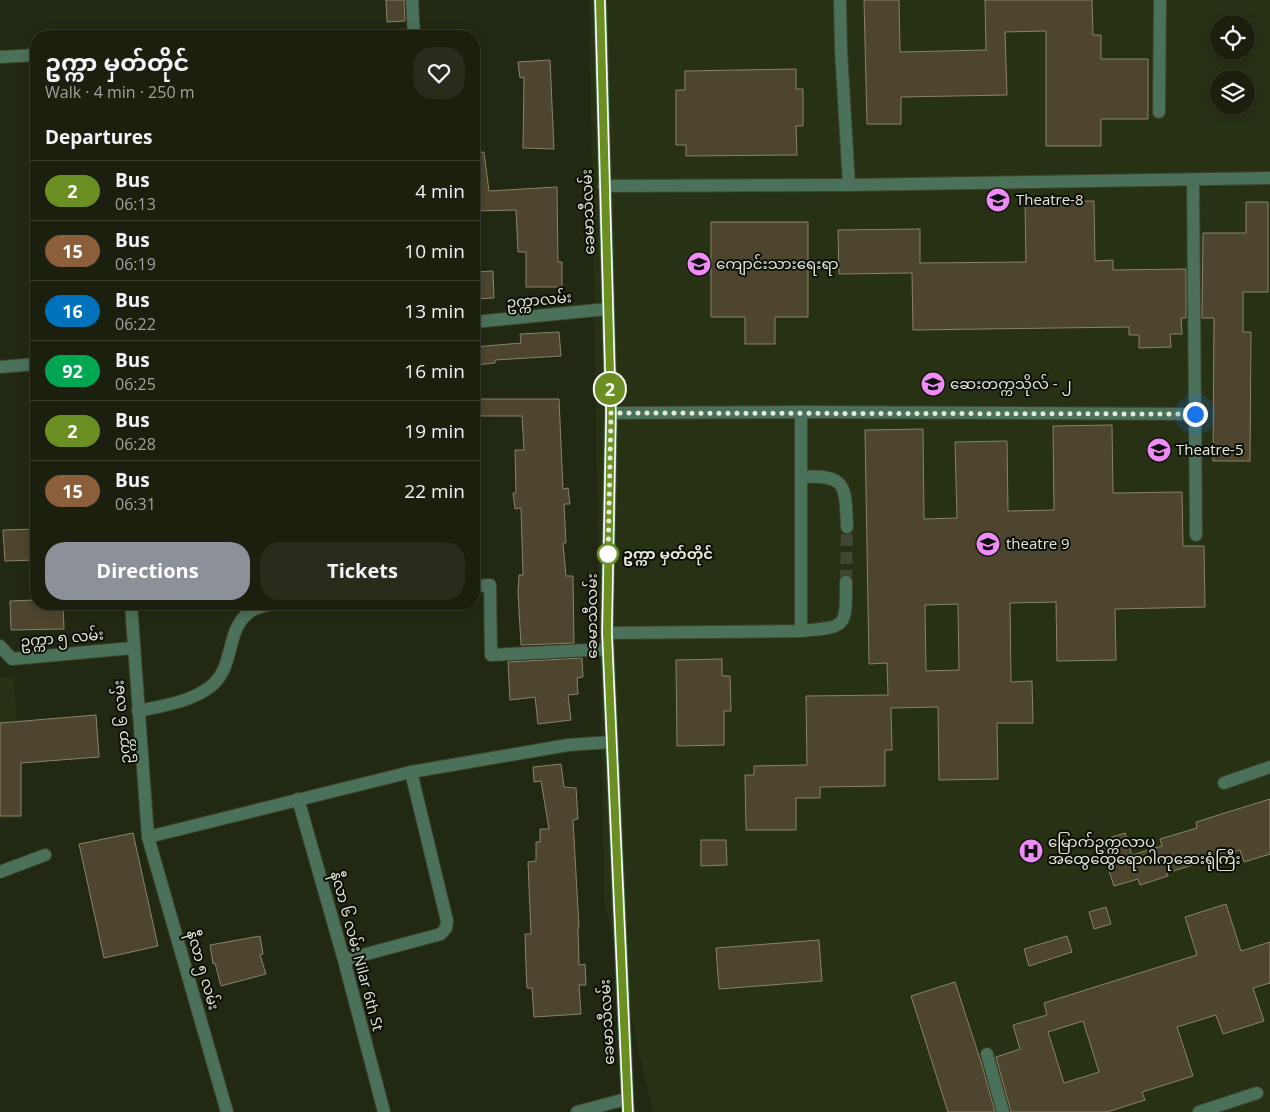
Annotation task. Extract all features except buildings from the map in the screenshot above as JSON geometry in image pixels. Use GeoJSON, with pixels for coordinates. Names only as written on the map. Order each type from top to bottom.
{"type":"FeatureCollection","features":[{"type":"Feature","properties":{"kind":"main road","name":"ခေမာသီလမ်း"},"geometry":{"type":"LineString","coordinates":[[600,0],[611,413],[607,633],[627,1106]]}},
{"type":"Feature","properties":{"kind":"street"},"geometry":{"type":"LineString","coordinates":[[412,0],[414,30]]}},
{"type":"Feature","properties":{"kind":"street"},"geometry":{"type":"LineString","coordinates":[[840,0],[849,185]]}},
{"type":"Feature","properties":{"kind":"street"},"geometry":{"type":"LineString","coordinates":[[1159,112],[1160,0]]}},
{"type":"Feature","properties":{"kind":"street"},"geometry":{"type":"LineString","coordinates":[[0,56],[30,55]]}},
{"type":"Feature","properties":{"kind":"street"},"geometry":{"type":"LineString","coordinates":[[604,186],[849,185],[1270,178]]}},
{"type":"Feature","properties":{"kind":"street"},"geometry":{"type":"LineString","coordinates":[[1193,179],[1196,535]]}},
{"type":"Feature","properties":{"kind":"street","name":"ဥက္ကာလမ်း"},"geometry":{"type":"LineString","coordinates":[[480,321],[608,309]]}},
{"type":"Feature","properties":{"kind":"street"},"geometry":{"type":"LineString","coordinates":[[0,367],[30,364]]}},
{"type":"Feature","properties":{"kind":"street"},"geometry":{"type":"LineString","coordinates":[[802,412],[802,631]]}},
{"type":"Feature","properties":{"kind":"street"},"geometry":{"type":"LineString","coordinates":[[611,413],[1195,414]]}},
{"type":"Feature","properties":{"kind":"street"},"geometry":{"type":"LineString","coordinates":[[802,476],[826,476],[842,486],[845,493],[847,527]]}},
{"type":"Feature","properties":{"kind":"street"},"geometry":{"type":"LineString","coordinates":[[607,633],[802,631],[832,628],[840,625],[844,619],[846,582]]}},
{"type":"Feature","properties":{"kind":"street"},"geometry":{"type":"LineString","coordinates":[[480,586],[490,585],[490,654],[608,649]]}},
{"type":"Feature","properties":{"kind":"street","name":"ဥက္ကာ ၆ လမ်း"},"geometry":{"type":"LineString","coordinates":[[131,610],[132,648],[148,837]]}},
{"type":"Feature","properties":{"kind":"street"},"geometry":{"type":"LineString","coordinates":[[138,711],[178,702],[210,688],[220,677],[227,663],[237,628],[245,616],[254,610]]}},
{"type":"Feature","properties":{"kind":"street","name":"ဥက္ကာ ၅ လမ်း"},"geometry":{"type":"LineString","coordinates":[[0,646],[12,659],[132,648]]}},
{"type":"Feature","properties":{"kind":"street"},"geometry":{"type":"LineString","coordinates":[[148,837],[411,772],[568,744],[611,742]]}},
{"type":"Feature","properties":{"kind":"street"},"geometry":{"type":"LineString","coordinates":[[1224,783],[1270,767]]}},
{"type":"Feature","properties":{"kind":"street"},"geometry":{"type":"LineString","coordinates":[[344,960],[440,934],[446,928],[447,921],[411,772]]}},
{"type":"Feature","properties":{"kind":"street","name":"နီလာ ၆ လမ်း Nilar 6th St"},"geometry":{"type":"LineString","coordinates":[[298,800],[344,960],[384,1112]]}},
{"type":"Feature","properties":{"kind":"street","name":"နီလာ ၅ လမ်း"},"geometry":{"type":"LineString","coordinates":[[148,837],[227,1112]]}},
{"type":"Feature","properties":{"kind":"street"},"geometry":{"type":"LineString","coordinates":[[0,872],[45,855]]}},
{"type":"Feature","properties":{"kind":"street"},"geometry":{"type":"LineString","coordinates":[[987,1054],[1003,1112]]}},
{"type":"Feature","properties":{"kind":"street"},"geometry":{"type":"LineString","coordinates":[[1199,1112],[1257,1093]]}},
{"type":"Feature","properties":{"kind":"street"},"geometry":{"type":"LineString","coordinates":[[577,1112],[627,1106]]}},
{"type":"Feature","properties":{"kind":"shaded area","name":"ဆေးတက္ကသိုလ် - ၂"},"geometry":{"type":"Polygon","coordinates":[[[589,0],[1270,0],[1270,1112],[653,1112],[604,900],[589,0]]]}},
{"type":"Feature","properties":{"kind":"shaded area"},"geometry":{"type":"Polygon","coordinates":[[[14,676],[21,817],[0,821],[0,677],[14,676]]]}},
{"type":"Feature","properties":{"kind":"tunnel"},"geometry":{"type":"LineString","coordinates":[[846,582],[847,527]]}},
{"type":"Feature","properties":{"kind":"bus line","name":"2"},"geometry":{"type":"LineString","coordinates":[[600,0],[611,413],[607,633],[628,1112]]}},
{"type":"Feature","properties":{"kind":"place","name":"Theatre-8"},"geometry":{"type":"Point","coordinates":[998,200]}},
{"type":"Feature","properties":{"kind":"place","name":"ကျောင်းသားရေးရာ"},"geometry":{"type":"Point","coordinates":[699,264]}},
{"type":"Feature","properties":{"kind":"place","name":"ဆေးတက္ကသိုလ် - ၂"},"geometry":{"type":"Point","coordinates":[933,384]}},
{"type":"Feature","properties":{"kind":"place","name":"Theatre-5"},"geometry":{"type":"Point","coordinates":[1159,450]}},
{"type":"Feature","properties":{"kind":"place","name":"theatre 9"},"geometry":{"type":"Point","coordinates":[988,544]}},
{"type":"Feature","properties":{"kind":"place","name":"ဥက္ကာ မှတ်တိုင်"},"geometry":{"type":"Point","coordinates":[608,554]}},
{"type":"Feature","properties":{"kind":"place","name":"မြောက်ဥက္ကလာပ အထွေထွေရောဂါကုဆေးရုံကြီး"},"geometry":{"type":"Point","coordinates":[1031,851]}},
{"type":"Feature","properties":{"kind":"route"},"geometry":{"type":"LineString","coordinates":[[608,554],[608,560],[611,413],[1195,414]]}}]}
